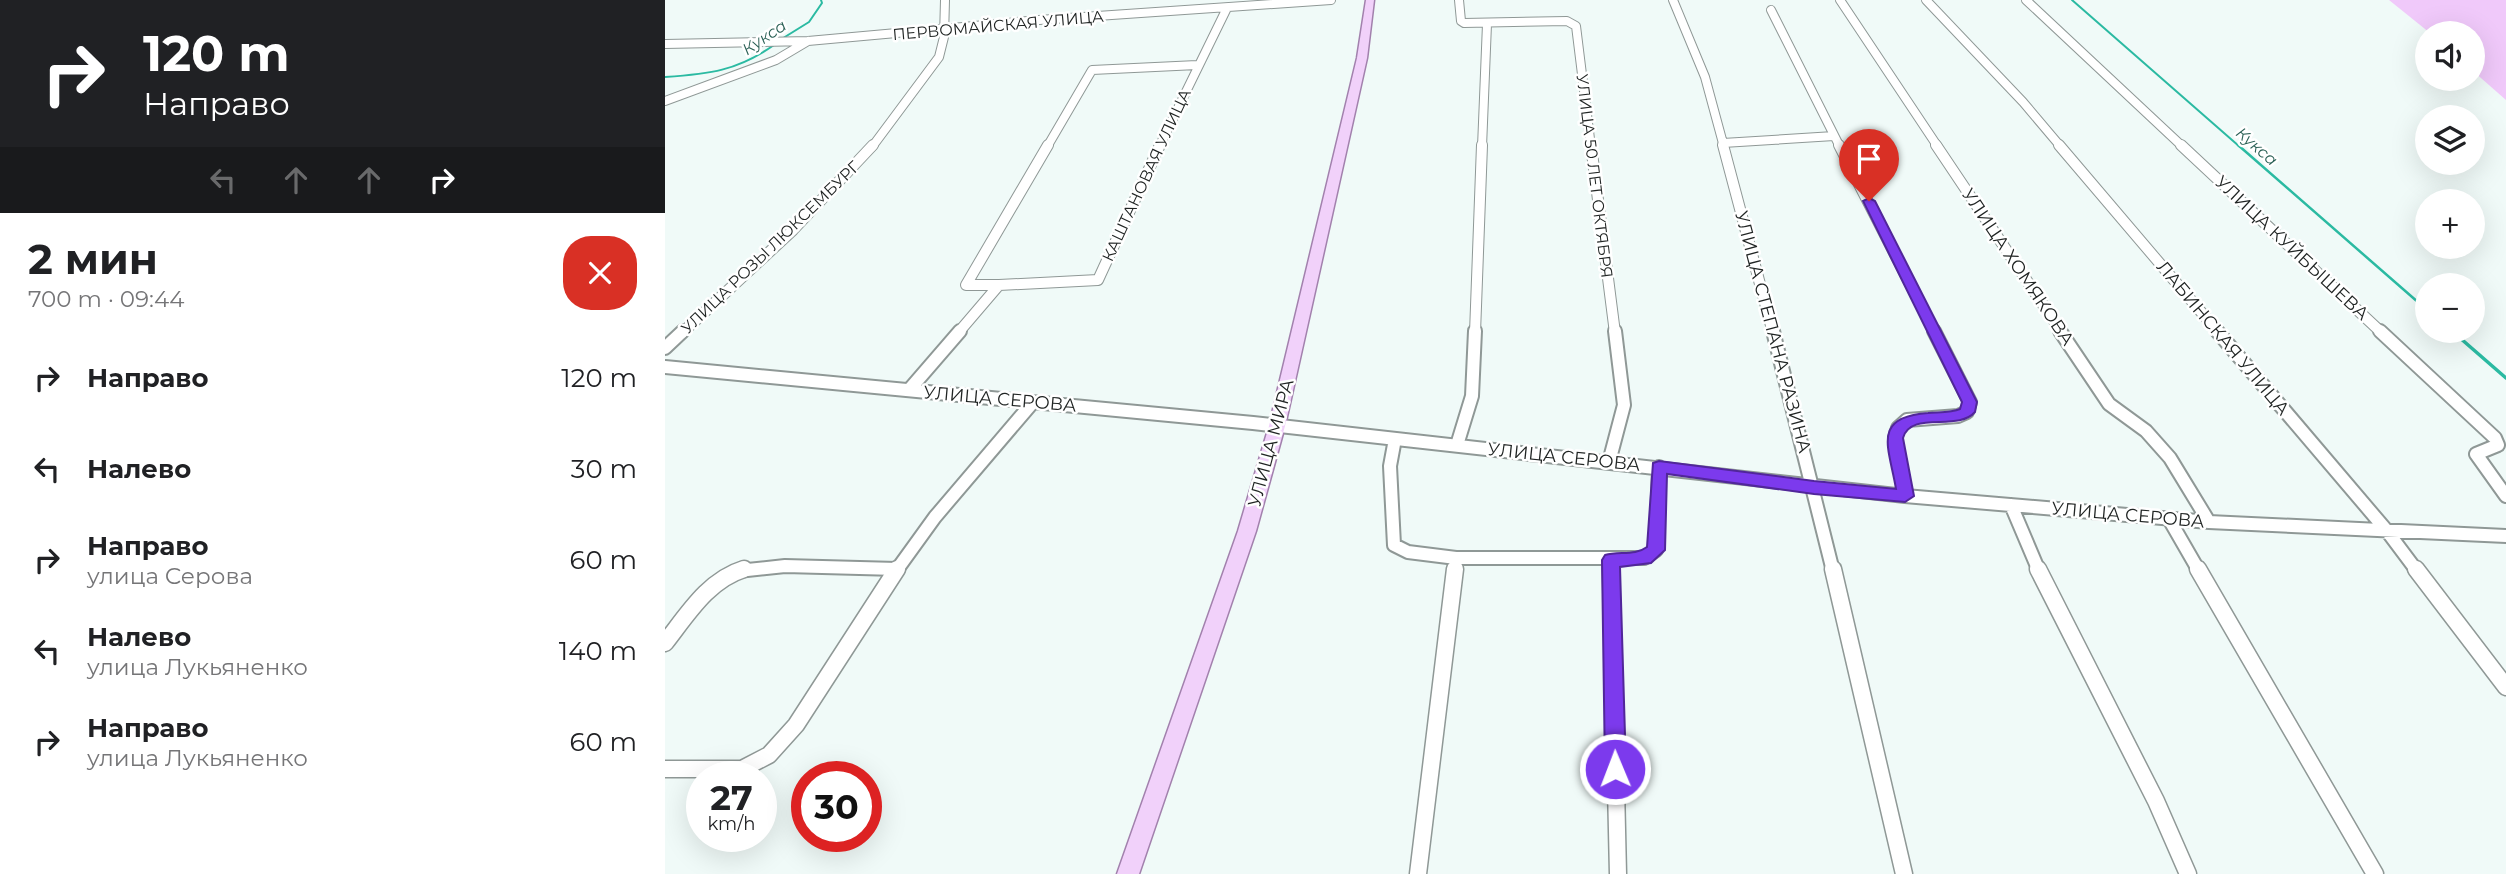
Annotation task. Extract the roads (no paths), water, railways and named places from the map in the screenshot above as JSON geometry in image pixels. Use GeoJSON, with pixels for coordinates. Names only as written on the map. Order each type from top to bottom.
{"type":"FeatureCollection","features":[{"type":"Feature","properties":{"kind":"main road","name":"УЛИЦА МИРА"},"geometry":{"type":"LineString","coordinates":[[1128,874],[1247,531],[1276,426],[1362,58],[1370,0]]}},
{"type":"Feature","properties":{"kind":"street","name":"УЛИЦА РОЗЫ ЛЮКСЕМБУРГ"},"geometry":{"type":"LineString","coordinates":[[665,348],[825,200],[884,134],[939,57],[945,38],[945,0]]}},
{"type":"Feature","properties":{"kind":"street","name":"ПЕРВОМАЙСКАЯ УЛИЦА"},"geometry":{"type":"LineString","coordinates":[[665,44],[808,41],[1331,0]]}},
{"type":"Feature","properties":{"kind":"street","name":"УЛИЦА 50 ЛЕТ ОКТЯБРЯ"},"geometry":{"type":"LineString","coordinates":[[1459,0],[1461,21],[1487,24],[1567,21],[1576,26],[1624,405],[1609,462]]}},
{"type":"Feature","properties":{"kind":"street","name":"УЛИЦА СТЕПАНА РАЗИНА"},"geometry":{"type":"LineString","coordinates":[[1673,0],[1705,77],[1814,487],[1904,874]]}},
{"type":"Feature","properties":{"kind":"street","name":"УЛИЦА ХОМЯКОВА"},"geometry":{"type":"LineString","coordinates":[[1840,0],[2109,404],[2146,431],[2170,458],[2209,522]]}},
{"type":"Feature","properties":{"kind":"street","name":"ЛАБИНСКАЯ УЛИЦА"},"geometry":{"type":"LineString","coordinates":[[1926,0],[2022,102],[2387,531],[2506,687]]}},
{"type":"Feature","properties":{"kind":"street","name":"УЛИЦА КУЙБЫШЕВА"},"geometry":{"type":"LineString","coordinates":[[2026,0],[2495,438],[2498,445],[2476,454],[2506,496]]}},
{"type":"Feature","properties":{"kind":"street","name":"КАШТАНОВАЯ УЛИЦА"},"geometry":{"type":"LineString","coordinates":[[999,285],[1098,280],[1197,65],[1227,8]]}},
{"type":"Feature","properties":{"kind":"street"},"geometry":{"type":"LineString","coordinates":[[1771,10],[1970,402],[1967,412],[1958,416],[1907,420],[1898,428],[1895,438],[1905,496]]}},
{"type":"Feature","properties":{"kind":"street"},"geometry":{"type":"LineString","coordinates":[[1457,445],[1472,396],[1487,24]]}},
{"type":"Feature","properties":{"kind":"street"},"geometry":{"type":"LineString","coordinates":[[665,101],[776,60],[808,41]]}},
{"type":"Feature","properties":{"kind":"street"},"geometry":{"type":"LineString","coordinates":[[999,285],[966,285],[1092,70],[1197,65]]}},
{"type":"Feature","properties":{"kind":"street"},"geometry":{"type":"LineString","coordinates":[[1723,143],[1835,136]]}},
{"type":"Feature","properties":{"kind":"street"},"geometry":{"type":"LineString","coordinates":[[909,390],[999,285]]}},
{"type":"Feature","properties":{"kind":"street","name":"УЛИЦА СЕРОВА"},"geometry":{"type":"LineString","coordinates":[[665,367],[1276,426],[1905,496],[2209,522],[2506,536]]}},
{"type":"Feature","properties":{"kind":"street"},"geometry":{"type":"LineString","coordinates":[[665,768],[742,769],[769,755],[796,725],[897,569],[935,517],[1033,402]]}},
{"type":"Feature","properties":{"kind":"street"},"geometry":{"type":"LineString","coordinates":[[1395,439],[1389,466],[1394,545],[1408,552],[1457,558],[1644,558],[1656,550],[1659,467]]}},
{"type":"Feature","properties":{"kind":"street"},"geometry":{"type":"LineString","coordinates":[[2011,505],[2049,595],[2156,801],[2188,874]]}},
{"type":"Feature","properties":{"kind":"street"},"geometry":{"type":"LineString","coordinates":[[2169,519],[2375,874]]}},
{"type":"Feature","properties":{"kind":"street"},"geometry":{"type":"LineString","coordinates":[[1419,874],[1457,558]]}},
{"type":"Feature","properties":{"kind":"street"},"geometry":{"type":"LineString","coordinates":[[1611,560],[1618,874]]}},
{"type":"Feature","properties":{"kind":"street"},"geometry":{"type":"LineString","coordinates":[[665,643],[705,594],[732,572],[762,566],[897,569]]}},
{"type":"Feature","properties":{"kind":"waterway","name":"Кукса"},"geometry":{"type":"LineString","coordinates":[[780,40],[809,22],[822,3],[821,0]]}},
{"type":"Feature","properties":{"kind":"waterway","name":"Кукса"},"geometry":{"type":"LineString","coordinates":[[2072,0],[2240,147]]}},
{"type":"Feature","properties":{"kind":"waterway","name":"Кукса"},"geometry":{"type":"LineString","coordinates":[[665,77],[722,70],[748,61],[774,45]]}},
{"type":"Feature","properties":{"kind":"waterway","name":"Кукса"},"geometry":{"type":"LineString","coordinates":[[2238,145],[2415,300]]}},
{"type":"Feature","properties":{"kind":"waterway","name":"Кукса"},"geometry":{"type":"LineString","coordinates":[[2466,343],[2506,378]]}}]}
